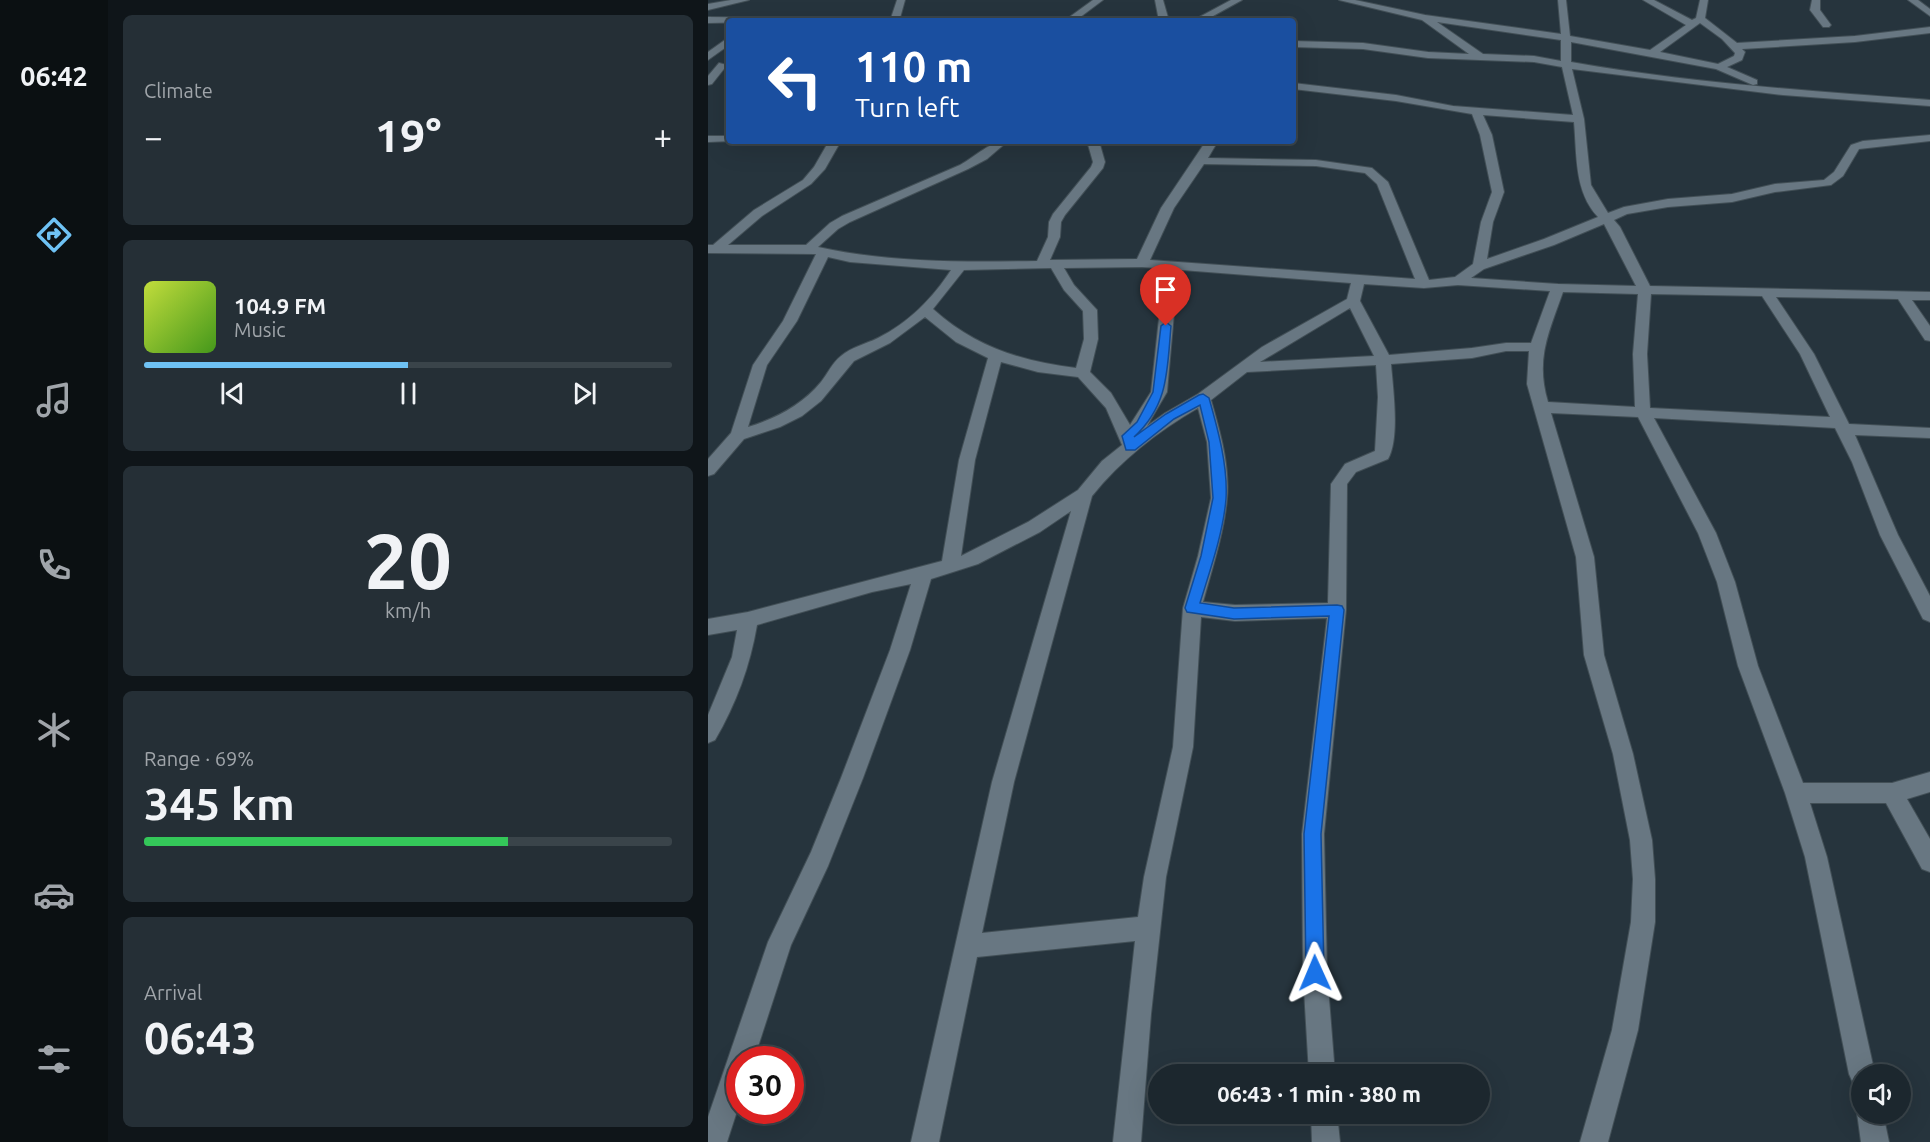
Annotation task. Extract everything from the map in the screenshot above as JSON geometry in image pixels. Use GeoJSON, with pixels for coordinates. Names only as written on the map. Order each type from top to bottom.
{"type":"FeatureCollection","features":[{"type":"Feature","properties":{"kind":"street"},"geometry":{"type":"LineString","coordinates":[[708,7],[720,2],[745,0]]}},
{"type":"Feature","properties":{"kind":"street"},"geometry":{"type":"LineString","coordinates":[[896,18],[901,0]]}},
{"type":"Feature","properties":{"kind":"street"},"geometry":{"type":"LineString","coordinates":[[1073,18],[1099,0]]}},
{"type":"Feature","properties":{"kind":"street"},"geometry":{"type":"LineString","coordinates":[[1159,0],[1163,18]]}},
{"type":"Feature","properties":{"kind":"street"},"geometry":{"type":"LineString","coordinates":[[1203,18],[1238,0]]}},
{"type":"Feature","properties":{"kind":"street"},"geometry":{"type":"LineString","coordinates":[[1343,0],[1425,18],[1653,53],[1719,66],[1783,92]]}},
{"type":"Feature","properties":{"kind":"street"},"geometry":{"type":"LineString","coordinates":[[1562,0],[1566,63],[1579,119],[1585,185],[1597,209],[1614,227],[1645,290],[1640,354],[1643,413],[1707,533],[1726,582],[1748,666],[1796,794],[1816,857],[1860,1064]]}},
{"type":"Feature","properties":{"kind":"street"},"geometry":{"type":"LineString","coordinates":[[1647,0],[1696,22],[1736,46],[1740,51],[1739,57],[1719,66]]}},
{"type":"Feature","properties":{"kind":"street"},"geometry":{"type":"LineString","coordinates":[[1653,53],[1696,22],[1704,0]]}},
{"type":"Feature","properties":{"kind":"street"},"geometry":{"type":"LineString","coordinates":[[1816,0],[1815,10],[1826,25]]}},
{"type":"Feature","properties":{"kind":"street"},"geometry":{"type":"LineString","coordinates":[[1912,0],[1930,13]]}},
{"type":"Feature","properties":{"kind":"street"},"geometry":{"type":"LineString","coordinates":[[1425,18],[1482,58]]}},
{"type":"Feature","properties":{"kind":"street"},"geometry":{"type":"LineString","coordinates":[[708,20],[726,20]]}},
{"type":"Feature","properties":{"kind":"street"},"geometry":{"type":"LineString","coordinates":[[1736,46],[1855,39],[1930,30]]}},
{"type":"Feature","properties":{"kind":"street"},"geometry":{"type":"LineString","coordinates":[[708,57],[726,42]]}},
{"type":"Feature","properties":{"kind":"street"},"geometry":{"type":"LineString","coordinates":[[1296,44],[1364,46],[1428,56],[1566,63],[1610,72],[1783,92],[1930,103]]}},
{"type":"Feature","properties":{"kind":"street"},"geometry":{"type":"LineString","coordinates":[[708,65],[726,66]]}},
{"type":"Feature","properties":{"kind":"street"},"geometry":{"type":"LineString","coordinates":[[708,82],[726,66]]}},
{"type":"Feature","properties":{"kind":"street"},"geometry":{"type":"LineString","coordinates":[[1296,86],[1396,98],[1441,107],[1579,119]]}},
{"type":"Feature","properties":{"kind":"street"},"geometry":{"type":"LineString","coordinates":[[1476,110],[1486,135],[1498,192],[1487,222],[1479,266]]}},
{"type":"Feature","properties":{"kind":"street"},"geometry":{"type":"LineString","coordinates":[[1458,281],[1479,266],[1548,242],[1624,211],[1668,202],[1732,198],[1775,188],[1827,183],[1839,174],[1855,147],[1863,144],[1930,138]]}},
{"type":"Feature","properties":{"kind":"street"},"geometry":{"type":"LineString","coordinates":[[708,139],[726,139]]}},
{"type":"Feature","properties":{"kind":"street"},"geometry":{"type":"LineString","coordinates":[[712,249],[758,213],[807,182],[819,169],[833,144]]}},
{"type":"Feature","properties":{"kind":"street"},"geometry":{"type":"LineString","coordinates":[[708,470],[738,435],[760,365],[790,321],[816,251],[834,226],[964,167],[983,157],[998,144]]}},
{"type":"Feature","properties":{"kind":"street"},"geometry":{"type":"LineString","coordinates":[[1048,264],[1055,222],[1059,214],[1100,162],[1094,144]]}},
{"type":"Feature","properties":{"kind":"street"},"geometry":{"type":"LineString","coordinates":[[1142,263],[1160,223],[1185,182],[1202,161],[1210,144]]}},
{"type":"Feature","properties":{"kind":"street"},"geometry":{"type":"LineString","coordinates":[[1202,161],[1316,162],[1355,166],[1368,170],[1382,182],[1424,284]]}},
{"type":"Feature","properties":{"kind":"street"},"geometry":{"type":"LineString","coordinates":[[712,249],[816,251],[911,264],[960,266],[1142,263],[1358,281],[1424,284],[1458,281],[1558,288],[1930,296]]}},
{"type":"Feature","properties":{"kind":"street"},"geometry":{"type":"LineString","coordinates":[[1048,264],[1090,310],[1091,339],[1082,373]]}},
{"type":"Feature","properties":{"kind":"street"},"geometry":{"type":"LineString","coordinates":[[738,435],[777,425],[796,415],[814,400],[844,361],[898,332],[927,311],[950,284],[960,266]]}},
{"type":"Feature","properties":{"kind":"street"},"geometry":{"type":"LineString","coordinates":[[708,627],[748,620],[972,559],[1034,527],[1084,494],[1129,442],[1159,392],[1169,291],[1176,267]]}},
{"type":"Feature","properties":{"kind":"street"},"geometry":{"type":"LineString","coordinates":[[1321,1064],[1315,973],[1312,834],[1337,610],[1339,484],[1342,473],[1354,464],[1382,454],[1385,445],[1386,397],[1383,358],[1353,301],[1358,281]]}},
{"type":"Feature","properties":{"kind":"street"},"geometry":{"type":"LineString","coordinates":[[1558,288],[1536,347],[1535,384],[1585,557],[1594,655],[1623,754],[1641,840],[1644,879],[1642,922],[1625,1030],[1594,1142]]}},
{"type":"Feature","properties":{"kind":"street"},"geometry":{"type":"LineString","coordinates":[[1766,292],[1807,354],[1860,462],[1889,536],[1930,614]]}},
{"type":"Feature","properties":{"kind":"street"},"geometry":{"type":"LineString","coordinates":[[1902,295],[1930,337]]}},
{"type":"Feature","properties":{"kind":"street"},"geometry":{"type":"LineString","coordinates":[[1129,442],[1203,398],[1267,350],[1353,301]]}},
{"type":"Feature","properties":{"kind":"street"},"geometry":{"type":"LineString","coordinates":[[927,311],[956,335],[994,357],[1059,371],[1082,373],[1095,383],[1108,399],[1129,442]]}},
{"type":"Feature","properties":{"kind":"street"},"geometry":{"type":"LineString","coordinates":[[1242,368],[1472,353],[1506,347],[1536,347]]}},
{"type":"Feature","properties":{"kind":"street"},"geometry":{"type":"LineString","coordinates":[[950,566],[967,460],[994,357]]}},
{"type":"Feature","properties":{"kind":"street"},"geometry":{"type":"LineString","coordinates":[[1127,1142],[1138,1014],[1155,877],[1184,747],[1192,608],[1208,556],[1219,498],[1215,442],[1203,398]]}},
{"type":"Feature","properties":{"kind":"street"},"geometry":{"type":"LineString","coordinates":[[1541,407],[1930,433]]}},
{"type":"Feature","properties":{"kind":"street"},"geometry":{"type":"LineString","coordinates":[[925,1142],[1003,782],[1084,494]]}},
{"type":"Feature","properties":{"kind":"street"},"geometry":{"type":"LineString","coordinates":[[713,1142],[780,942],[820,858],[848,788],[900,650],[923,574]]}},
{"type":"Feature","properties":{"kind":"street"},"geometry":{"type":"LineString","coordinates":[[1192,608],[1234,614],[1337,610]]}},
{"type":"Feature","properties":{"kind":"street"},"geometry":{"type":"LineString","coordinates":[[708,735],[742,657],[748,620]]}},
{"type":"Feature","properties":{"kind":"street"},"geometry":{"type":"LineString","coordinates":[[1796,794],[1892,793],[1930,782]]}},
{"type":"Feature","properties":{"kind":"street"},"geometry":{"type":"LineString","coordinates":[[1892,793],[1930,861]]}},
{"type":"Feature","properties":{"kind":"street"},"geometry":{"type":"LineString","coordinates":[[968,946],[1149,928]]}},
{"type":"Feature","properties":{"kind":"street"},"geometry":{"type":"LineString","coordinates":[[1325,1124],[1326,1142]]}},
{"type":"Feature","properties":{"kind":"street"},"geometry":{"type":"LineString","coordinates":[[1872,1124],[1875,1142]]}},
{"type":"Feature","properties":{"kind":"route"},"geometry":{"type":"LineString","coordinates":[[1166,326],[1159,392],[1141,424],[1128,436],[1131,447],[1170,417],[1203,398],[1215,442],[1219,498],[1208,556],[1192,608],[1234,614],[1337,610],[1312,834],[1315,973]]}}]}
